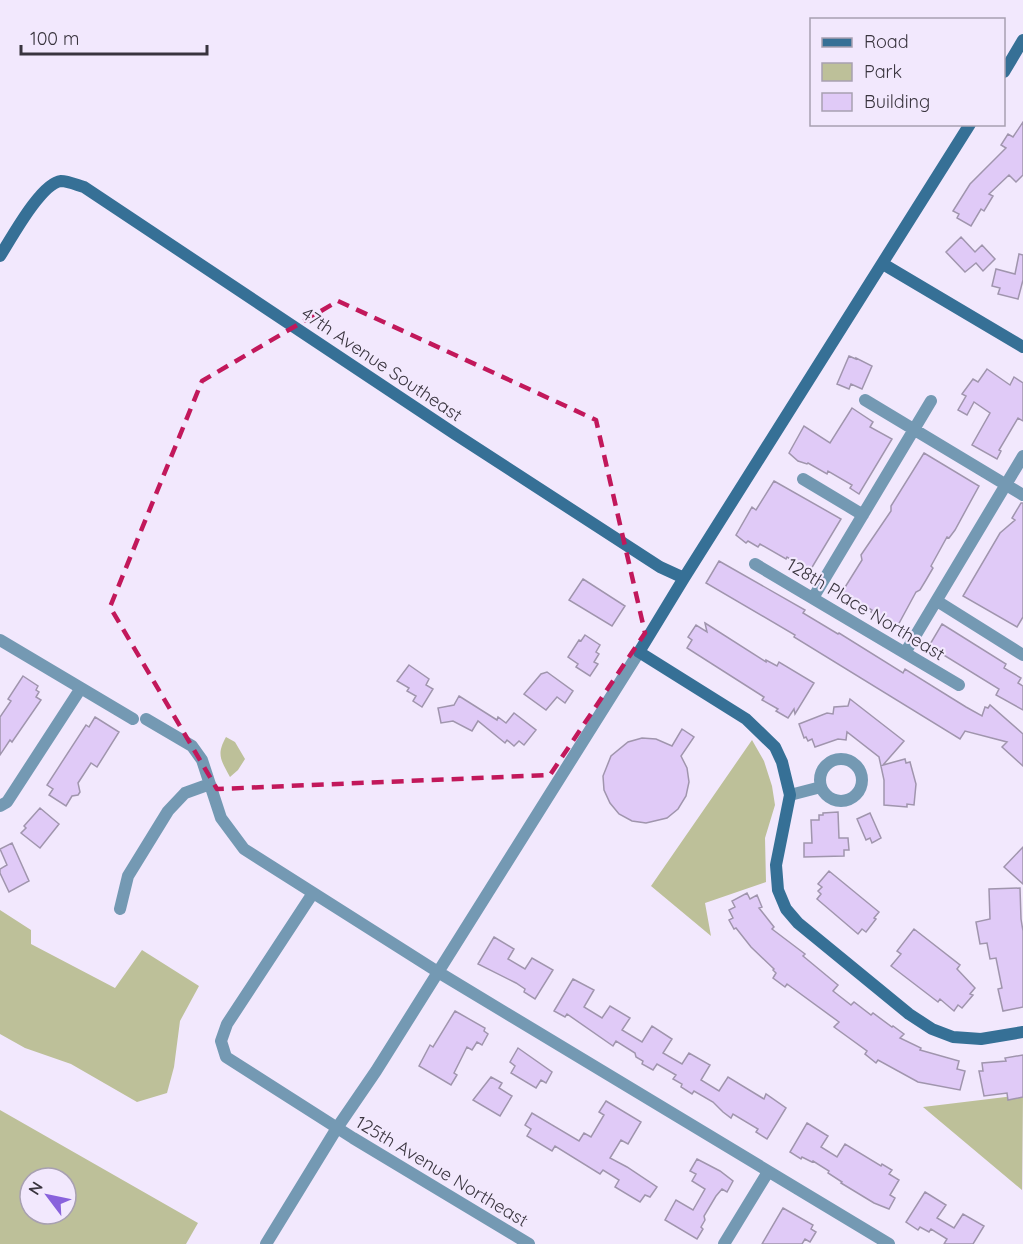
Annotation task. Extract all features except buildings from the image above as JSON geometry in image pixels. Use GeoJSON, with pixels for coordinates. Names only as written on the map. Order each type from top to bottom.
{"type":"FeatureCollection","features":[{"type":"Feature","properties":{"kind":"street"},"geometry":{"type":"LineString","coordinates":[[1005,70],[1023,40]]}},
{"type":"Feature","properties":{"kind":"street"},"geometry":{"type":"LineString","coordinates":[[266,1244],[969,126]]}},
{"type":"Feature","properties":{"kind":"street","name":"47th Avenue Southeast"},"geometry":{"type":"LineString","coordinates":[[0,256],[39,198],[50,186],[61,182],[84,187],[513,472],[660,567],[684,579]]}},
{"type":"Feature","properties":{"kind":"street"},"geometry":{"type":"LineString","coordinates":[[883,264],[1023,347]]}},
{"type":"Feature","properties":{"kind":"street"},"geometry":{"type":"LineString","coordinates":[[865,400],[1023,495]]}},
{"type":"Feature","properties":{"kind":"street"},"geometry":{"type":"LineString","coordinates":[[813,598],[931,401]]}},
{"type":"Feature","properties":{"kind":"street"},"geometry":{"type":"LineString","coordinates":[[905,653],[1023,456]]}},
{"type":"Feature","properties":{"kind":"street"},"geometry":{"type":"LineString","coordinates":[[803,479],[863,515]]}},
{"type":"Feature","properties":{"kind":"street","name":"128th Place Northeast"},"geometry":{"type":"LineString","coordinates":[[755,564],[958,685]]}},
{"type":"Feature","properties":{"kind":"street"},"geometry":{"type":"LineString","coordinates":[[937,601],[1022,652]]}},
{"type":"Feature","properties":{"kind":"street"},"geometry":{"type":"LineString","coordinates":[[0,640],[81,688],[192,746],[204,763],[221,818],[244,849],[438,972],[889,1244]]}},
{"type":"Feature","properties":{"kind":"street"},"geometry":{"type":"LineString","coordinates":[[639,652],[746,720],[775,747],[782,762],[790,795],[776,865],[778,890],[786,909],[798,923],[909,1014],[932,1029],[953,1037],[981,1039],[1023,1032]]}},
{"type":"Feature","properties":{"kind":"street"},"geometry":{"type":"LineString","coordinates":[[0,806],[7,802],[81,688]]}},
{"type":"Feature","properties":{"kind":"street"},"geometry":{"type":"LineString","coordinates":[[120,909],[128,876],[168,812],[185,793],[210,784]]}},
{"type":"Feature","properties":{"kind":"street"},"geometry":{"type":"LineString","coordinates":[[790,795],[821,787]]}},
{"type":"Feature","properties":{"kind":"street","name":"125th Avenue Northeast"},"geometry":{"type":"LineString","coordinates":[[313,893],[227,1024],[221,1041],[226,1057],[337,1128],[529,1244]]}},
{"type":"Feature","properties":{"kind":"street"},"geometry":{"type":"LineString","coordinates":[[724,1244],[768,1172]]}},
{"type":"Feature","properties":{"kind":"highlighted area"},"geometry":{"type":"Polygon","coordinates":[[[338,301],[596,420],[645,633],[550,775],[217,789],[110,607],[202,381],[338,301]]]}},
{"type":"Feature","properties":{"kind":"green space"},"geometry":{"type":"Polygon","coordinates":[[[226,737],[235,742],[245,759],[230,777],[220,753],[226,737]]]}},
{"type":"Feature","properties":{"kind":"green space"},"geometry":{"type":"Polygon","coordinates":[[[752,740],[764,761],[775,805],[765,838],[766,882],[705,903],[711,936],[651,886],[752,740]]]}},
{"type":"Feature","properties":{"kind":"green space"},"geometry":{"type":"Polygon","coordinates":[[[0,910],[31,930],[31,944],[115,988],[142,950],[199,986],[180,1021],[174,1067],[167,1093],[137,1102],[71,1064],[25,1048],[0,1034],[0,910]]]}},
{"type":"Feature","properties":{"kind":"green space"},"geometry":{"type":"Polygon","coordinates":[[[1023,1095],[1022,1190],[923,1107],[1023,1095]]]}},
{"type":"Feature","properties":{"kind":"green space"},"geometry":{"type":"Polygon","coordinates":[[[0,1110],[198,1223],[186,1244],[0,1244],[0,1110]]]}}]}
